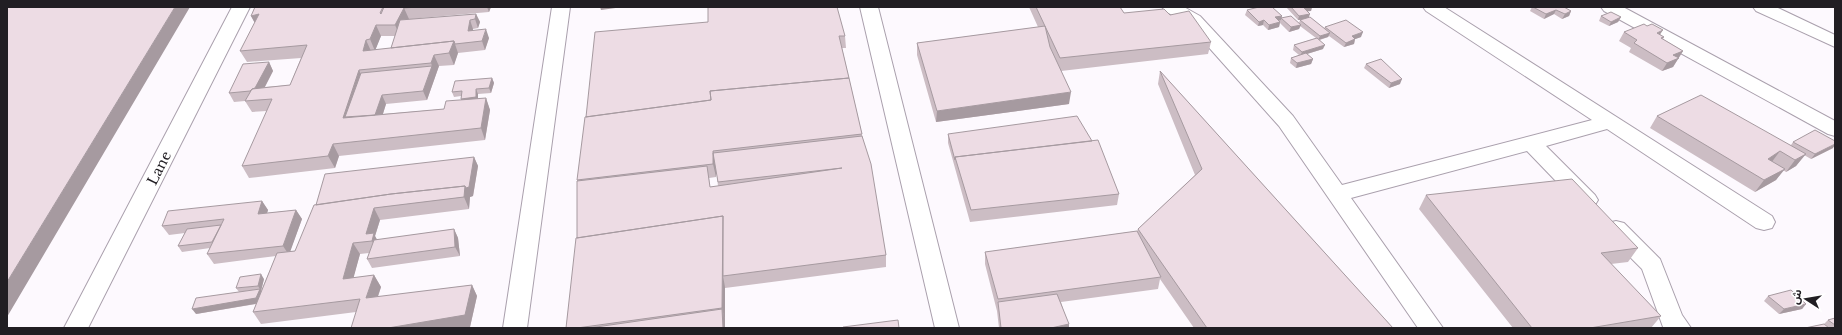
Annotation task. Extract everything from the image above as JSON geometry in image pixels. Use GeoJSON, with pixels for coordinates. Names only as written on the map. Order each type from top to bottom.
{"type":"FeatureCollection","features":[{"type":"Feature","properties":{"kind":"street","name":"Lane"},"geometry":{"type":"LineString","coordinates":[[76,328],[242,7]]}},
{"type":"Feature","properties":{"kind":"street"},"geometry":{"type":"LineString","coordinates":[[515,328],[561,7]]}},
{"type":"Feature","properties":{"kind":"street"},"geometry":{"type":"LineString","coordinates":[[869,7],[947,328]]}},
{"type":"Feature","properties":{"kind":"street"},"geometry":{"type":"LineString","coordinates":[[1171,7],[1194,20],[1286,121],[1431,328]]}},
{"type":"Feature","properties":{"kind":"street"},"geometry":{"type":"LineString","coordinates":[[1432,7],[1764,222]]}},
{"type":"Feature","properties":{"kind":"street"},"geometry":{"type":"LineString","coordinates":[[1610,7],[1835,129]]}},
{"type":"Feature","properties":{"kind":"street"},"geometry":{"type":"LineString","coordinates":[[1762,7],[1835,42]]}},
{"type":"Feature","properties":{"kind":"street"},"geometry":{"type":"LineString","coordinates":[[1337,194],[1610,122]]}},
{"type":"Feature","properties":{"kind":"street"},"geometry":{"type":"LineString","coordinates":[[1531,143],[1652,265],[1672,320],[1679,328]]}},
{"type":"Feature","properties":{"kind":"building"},"geometry":{"type":"Polygon","coordinates":[[[7,7],[175,7],[7,282],[7,7]]]}},
{"type":"Feature","properties":{"kind":"building"},"geometry":{"type":"Polygon","coordinates":[[[255,7],[383,7],[380,13],[381,14],[384,7],[418,7],[404,8],[395,25],[376,25],[370,39],[366,40],[363,51],[454,41],[449,53],[434,55],[431,63],[359,70],[343,118],[444,109],[446,101],[486,98],[481,128],[333,144],[328,156],[242,166],[272,99],[245,101],[252,89],[290,85],[307,45],[240,51],[259,14],[251,16],[255,7]]]}},
{"type":"Feature","properties":{"kind":"building"},"geometry":{"type":"Polygon","coordinates":[[[708,7],[837,7],[845,36],[839,36],[849,78],[710,91],[711,100],[586,117],[595,32],[708,22],[708,7]]]}},
{"type":"Feature","properties":{"kind":"building"},"geometry":{"type":"Polygon","coordinates":[[[1036,7],[1120,7],[1124,13],[1164,9],[1170,15],[1189,11],[1211,42],[1060,58],[1036,7]]]}},
{"type":"Feature","properties":{"kind":"building"},"geometry":{"type":"Polygon","coordinates":[[[1259,7],[1272,7],[1282,16],[1275,17],[1280,22],[1269,25],[1264,20],[1259,22],[1247,10],[1259,7]]]}},
{"type":"Feature","properties":{"kind":"building"},"geometry":{"type":"Polygon","coordinates":[[[1291,7],[1303,7],[1310,14],[1299,16],[1291,7]]]}},
{"type":"Feature","properties":{"kind":"building"},"geometry":{"type":"Polygon","coordinates":[[[1533,7],[1564,7],[1571,11],[1565,14],[1556,10],[1546,14],[1533,7]]]}},
{"type":"Feature","properties":{"kind":"building"},"geometry":{"type":"Polygon","coordinates":[[[1611,12],[1621,17],[1611,22],[1601,16],[1611,12]]]}},
{"type":"Feature","properties":{"kind":"building"},"geometry":{"type":"Polygon","coordinates":[[[476,14],[475,19],[470,20],[468,31],[486,29],[482,41],[455,44],[454,41],[391,48],[400,20],[476,14]]]}},
{"type":"Feature","properties":{"kind":"building"},"geometry":{"type":"Polygon","coordinates":[[[1291,16],[1301,25],[1291,27],[1281,18],[1291,16]]]}},
{"type":"Feature","properties":{"kind":"building"},"geometry":{"type":"Polygon","coordinates":[[[1310,17],[1330,33],[1320,36],[1300,20],[1310,17]]]}},
{"type":"Feature","properties":{"kind":"building"},"geometry":{"type":"Polygon","coordinates":[[[1346,20],[1363,32],[1352,36],[1355,39],[1346,43],[1325,27],[1346,20]]]}},
{"type":"Feature","properties":{"kind":"building"},"geometry":{"type":"Polygon","coordinates":[[[1644,24],[1647,26],[1652,24],[1663,30],[1657,33],[1664,37],[1661,38],[1683,51],[1673,55],[1679,58],[1667,63],[1634,43],[1637,40],[1624,32],[1644,24]]]}},
{"type":"Feature","properties":{"kind":"building"},"geometry":{"type":"Polygon","coordinates":[[[1045,26],[1050,47],[1071,92],[937,111],[917,43],[1045,26]]]}},
{"type":"Feature","properties":{"kind":"building"},"geometry":{"type":"Polygon","coordinates":[[[1317,38],[1325,45],[1302,52],[1294,45],[1317,38]]]}},
{"type":"Feature","properties":{"kind":"building"},"geometry":{"type":"Polygon","coordinates":[[[1306,53],[1313,59],[1297,63],[1291,58],[1306,53]]]}},
{"type":"Feature","properties":{"kind":"building"},"geometry":{"type":"Polygon","coordinates":[[[1381,59],[1402,79],[1391,83],[1366,64],[1381,59]]]}},
{"type":"Feature","properties":{"kind":"building"},"geometry":{"type":"Polygon","coordinates":[[[269,62],[255,88],[250,91],[229,93],[243,64],[269,62]]]}},
{"type":"Feature","properties":{"kind":"building"},"geometry":{"type":"Polygon","coordinates":[[[432,66],[423,91],[382,95],[375,115],[345,117],[361,73],[432,66]]]}},
{"type":"Feature","properties":{"kind":"building"},"geometry":{"type":"Polygon","coordinates":[[[1160,71],[1393,328],[1207,328],[1138,229],[1202,169],[1160,71]]]}},
{"type":"Feature","properties":{"kind":"building"},"geometry":{"type":"Polygon","coordinates":[[[492,78],[489,88],[476,89],[476,97],[461,99],[462,91],[452,92],[455,81],[492,78]]]}},
{"type":"Feature","properties":{"kind":"building"},"geometry":{"type":"Polygon","coordinates":[[[849,78],[862,134],[713,151],[713,164],[577,180],[585,117],[711,100],[710,91],[849,78]]]}},
{"type":"Feature","properties":{"kind":"building"},"geometry":{"type":"Polygon","coordinates":[[[1701,95],[1806,154],[1795,160],[1780,151],[1768,159],[1785,169],[1764,180],[1657,116],[1701,95]]]}},
{"type":"Feature","properties":{"kind":"building"},"geometry":{"type":"Polygon","coordinates":[[[1077,116],[1092,141],[955,157],[955,160],[948,134],[1077,116]]]}},
{"type":"Feature","properties":{"kind":"building"},"geometry":{"type":"Polygon","coordinates":[[[1815,130],[1835,141],[1835,144],[1815,154],[1793,142],[1815,130]]]}},
{"type":"Feature","properties":{"kind":"building"},"geometry":{"type":"Polygon","coordinates":[[[862,136],[871,164],[886,255],[723,276],[723,216],[577,238],[577,181],[707,166],[710,187],[842,168],[718,182],[713,153],[862,136]]]}},
{"type":"Feature","properties":{"kind":"building"},"geometry":{"type":"Polygon","coordinates":[[[1098,140],[1119,194],[971,210],[955,157],[1098,140]]]}},
{"type":"Feature","properties":{"kind":"building"},"geometry":{"type":"Polygon","coordinates":[[[474,157],[469,187],[466,188],[465,186],[391,194],[316,205],[325,174],[474,157]]]}},
{"type":"Feature","properties":{"kind":"building"},"geometry":{"type":"Polygon","coordinates":[[[1572,179],[1638,248],[1601,253],[1661,316],[1590,328],[1532,328],[1426,195],[1572,179]]]}},
{"type":"Feature","properties":{"kind":"building"},"geometry":{"type":"Polygon","coordinates":[[[465,186],[464,197],[374,208],[366,234],[374,233],[372,241],[353,243],[343,279],[374,275],[366,298],[472,285],[465,315],[388,328],[351,328],[360,299],[253,312],[277,253],[295,251],[314,205],[391,194],[465,186]]]}},
{"type":"Feature","properties":{"kind":"building"},"geometry":{"type":"Polygon","coordinates":[[[262,201],[258,214],[296,210],[283,246],[207,254],[224,219],[162,226],[168,211],[262,201]]]}},
{"type":"Feature","properties":{"kind":"building"},"geometry":{"type":"Polygon","coordinates":[[[723,216],[722,308],[577,328],[566,328],[576,238],[723,216]]]}},
{"type":"Feature","properties":{"kind":"building"},"geometry":{"type":"Polygon","coordinates":[[[221,225],[212,242],[178,246],[187,229],[221,225]]]}},
{"type":"Feature","properties":{"kind":"building"},"geometry":{"type":"Polygon","coordinates":[[[454,229],[455,247],[367,259],[374,240],[454,229]]]}},
{"type":"Feature","properties":{"kind":"building"},"geometry":{"type":"Polygon","coordinates":[[[1137,231],[1161,277],[998,299],[985,252],[1137,231]]]}},
{"type":"Feature","properties":{"kind":"building"},"geometry":{"type":"Polygon","coordinates":[[[261,274],[258,286],[236,288],[240,277],[261,274]]]}},
{"type":"Feature","properties":{"kind":"building"},"geometry":{"type":"Polygon","coordinates":[[[260,289],[256,298],[192,309],[196,298],[260,289]]]}},
{"type":"Feature","properties":{"kind":"building"},"geometry":{"type":"Polygon","coordinates":[[[1791,290],[1806,304],[1784,309],[1768,296],[1791,290]]]}},
{"type":"Feature","properties":{"kind":"building"},"geometry":{"type":"Polygon","coordinates":[[[1057,294],[1069,324],[1051,328],[1001,328],[998,302],[1057,294]]]}},
{"type":"Feature","properties":{"kind":"building"},"geometry":{"type":"Polygon","coordinates":[[[722,309],[723,328],[589,328],[722,309]]]}},
{"type":"Feature","properties":{"kind":"building"},"geometry":{"type":"Polygon","coordinates":[[[1835,318],[1835,325],[1828,320],[1835,318]]]}},
{"type":"Feature","properties":{"kind":"building"},"geometry":{"type":"Polygon","coordinates":[[[898,320],[899,328],[843,328],[843,327],[898,320]]]}},
{"type":"Feature","properties":{"kind":"building"},"geometry":{"type":"Polygon","coordinates":[[[1824,324],[1829,328],[1805,328],[1824,324]]]}}]}
